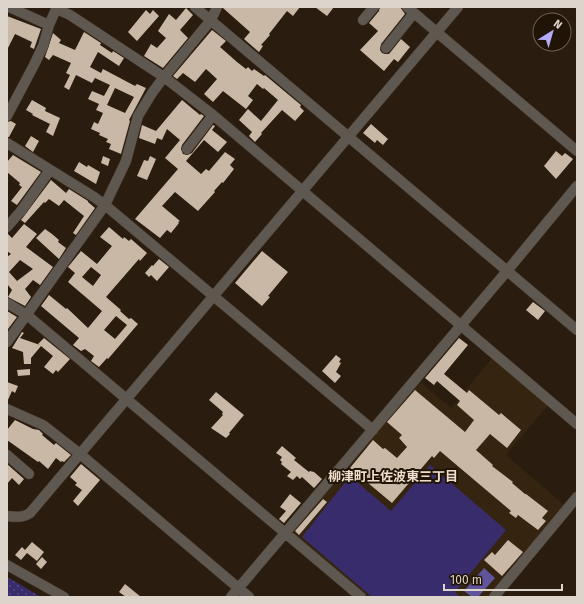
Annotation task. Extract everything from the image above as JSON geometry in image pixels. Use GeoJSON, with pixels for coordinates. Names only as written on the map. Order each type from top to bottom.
{"type":"FeatureCollection","features":[{"type":"Feature","properties":{"kind":"street"},"geometry":{"type":"LineString","coordinates":[[9,7],[49,25]]}},
{"type":"Feature","properties":{"kind":"street"},"geometry":{"type":"LineString","coordinates":[[195,7],[577,330]]}},
{"type":"Feature","properties":{"kind":"street"},"geometry":{"type":"LineString","coordinates":[[7,342],[105,205],[126,161],[138,116],[164,77],[211,20],[216,7]]}},
{"type":"Feature","properties":{"kind":"street"},"geometry":{"type":"LineString","coordinates":[[364,20],[374,7]]}},
{"type":"Feature","properties":{"kind":"street"},"geometry":{"type":"LineString","coordinates":[[7,516],[20,517],[26,516],[30,513],[458,7]]}},
{"type":"Feature","properties":{"kind":"street"},"geometry":{"type":"LineString","coordinates":[[7,116],[43,46],[49,25],[57,8],[164,77],[213,115],[577,424]]}},
{"type":"Feature","properties":{"kind":"street"},"geometry":{"type":"LineString","coordinates":[[386,48],[410,10],[577,151]]}},
{"type":"Feature","properties":{"kind":"street"},"geometry":{"type":"LineString","coordinates":[[187,148],[213,115]]}},
{"type":"Feature","properties":{"kind":"street"},"geometry":{"type":"LineString","coordinates":[[7,143],[105,205],[373,430]]}},
{"type":"Feature","properties":{"kind":"street"},"geometry":{"type":"LineString","coordinates":[[7,227],[50,170]]}},
{"type":"Feature","properties":{"kind":"street"},"geometry":{"type":"LineString","coordinates":[[231,597],[461,326],[577,186]]}},
{"type":"Feature","properties":{"kind":"street"},"geometry":{"type":"LineString","coordinates":[[7,304],[27,315],[361,597]]}},
{"type":"Feature","properties":{"kind":"street"},"geometry":{"type":"LineString","coordinates":[[7,409],[43,425],[80,454],[249,597]]}},
{"type":"Feature","properties":{"kind":"street"},"geometry":{"type":"LineString","coordinates":[[7,455],[29,474]]}},
{"type":"Feature","properties":{"kind":"street"},"geometry":{"type":"LineString","coordinates":[[494,597],[577,497]]}},
{"type":"Feature","properties":{"kind":"street"},"geometry":{"type":"LineString","coordinates":[[7,565],[64,597]]}},
{"type":"Feature","properties":{"kind":"shaded area"},"geometry":{"type":"Polygon","coordinates":[[[493,357],[548,405],[506,455],[564,505],[488,597],[363,597],[290,535],[419,381],[451,408],[493,357]]]}},
{"type":"Feature","properties":{"kind":"shaded area"},"geometry":{"type":"Polygon","coordinates":[[[430,465],[506,530],[455,592],[460,597],[372,597],[302,537],[350,476],[391,511],[430,465]]]}},
{"type":"Feature","properties":{"kind":"shaded area"},"geometry":{"type":"Polygon","coordinates":[[[484,568],[495,578],[478,597],[472,597],[464,591],[484,568]]]}},
{"type":"Feature","properties":{"kind":"shaded area"},"geometry":{"type":"Polygon","coordinates":[[[7,577],[9,578],[41,597],[7,597],[7,577]]]}},
{"type":"Feature","properties":{"kind":"building"},"geometry":{"type":"Polygon","coordinates":[[[223,7],[300,7],[293,16],[287,11],[261,45],[263,46],[259,52],[244,39],[250,32],[223,7]]]}},
{"type":"Feature","properties":{"kind":"building"},"geometry":{"type":"Polygon","coordinates":[[[315,7],[334,7],[327,16],[315,7]]]}},
{"type":"Feature","properties":{"kind":"building"},"geometry":{"type":"Polygon","coordinates":[[[380,7],[400,7],[405,14],[381,44],[380,50],[382,53],[389,54],[401,39],[410,47],[398,62],[394,59],[384,71],[360,50],[378,31],[369,23],[379,11],[380,7]]]}},
{"type":"Feature","properties":{"kind":"building"},"geometry":{"type":"Polygon","coordinates":[[[186,8],[193,15],[180,30],[188,38],[163,68],[144,56],[151,44],[157,48],[166,38],[158,31],[169,14],[176,20],[186,8]]]}},
{"type":"Feature","properties":{"kind":"building"},"geometry":{"type":"Polygon","coordinates":[[[146,10],[150,14],[153,10],[159,16],[137,41],[128,32],[146,10]]]}},
{"type":"Feature","properties":{"kind":"building"},"geometry":{"type":"Polygon","coordinates":[[[7,16],[41,29],[34,49],[30,47],[32,42],[15,34],[7,50],[7,16]]]}},
{"type":"Feature","properties":{"kind":"building"},"geometry":{"type":"Polygon","coordinates":[[[212,30],[226,41],[220,47],[237,62],[246,69],[248,67],[252,71],[254,69],[264,76],[265,75],[301,105],[300,107],[304,111],[295,121],[282,110],[261,133],[262,134],[255,142],[249,136],[252,132],[239,120],[248,109],[261,121],[278,100],[264,88],[263,89],[257,84],[248,96],[253,100],[246,109],[223,91],[213,102],[204,94],[217,79],[206,69],[195,82],[183,73],[177,79],[173,76],[212,30]]]}},
{"type":"Feature","properties":{"kind":"building"},"geometry":{"type":"Polygon","coordinates":[[[84,32],[101,43],[100,45],[112,53],[113,51],[124,58],[119,66],[98,52],[90,67],[101,73],[103,69],[135,86],[137,84],[146,88],[129,120],[130,121],[121,154],[109,149],[111,144],[106,142],[108,139],[91,129],[94,122],[98,124],[103,113],[96,110],[99,104],[88,99],[92,91],[104,96],[110,85],[95,78],[92,83],[76,75],[69,90],[64,87],[70,75],[66,73],[71,63],[53,55],[49,60],[45,57],[53,33],[61,40],[59,43],[75,50],[84,32]],[[115,88],[107,105],[125,113],[134,97],[115,88]]]}},
{"type":"Feature","properties":{"kind":"building"},"geometry":{"type":"Polygon","coordinates":[[[32,100],[46,108],[45,111],[60,118],[53,136],[46,132],[50,124],[32,115],[33,114],[26,110],[32,100]]]}},
{"type":"Feature","properties":{"kind":"building"},"geometry":{"type":"Polygon","coordinates":[[[182,100],[200,115],[201,114],[204,116],[182,145],[181,149],[183,154],[187,155],[192,153],[213,125],[215,126],[212,130],[227,142],[218,152],[204,140],[186,161],[201,174],[206,169],[209,171],[225,152],[235,159],[230,165],[234,169],[198,211],[175,192],[162,206],[180,221],[171,233],[167,230],[160,238],[135,219],[178,169],[165,158],[180,140],[167,129],[162,140],[157,138],[155,144],[139,138],[142,125],[156,131],[182,100]]]}},
{"type":"Feature","properties":{"kind":"building"},"geometry":{"type":"Polygon","coordinates":[[[11,121],[16,124],[9,137],[7,137],[7,122],[11,121]]]}},
{"type":"Feature","properties":{"kind":"building"},"geometry":{"type":"Polygon","coordinates":[[[371,124],[388,139],[383,145],[377,140],[375,143],[363,133],[371,124]]]}},
{"type":"Feature","properties":{"kind":"building"},"geometry":{"type":"Polygon","coordinates":[[[31,136],[39,141],[33,152],[25,146],[31,136]]]}},
{"type":"Feature","properties":{"kind":"building"},"geometry":{"type":"Polygon","coordinates":[[[556,151],[562,156],[565,153],[573,159],[556,179],[544,166],[556,151]]]}},
{"type":"Feature","properties":{"kind":"building"},"geometry":{"type":"Polygon","coordinates":[[[13,155],[41,172],[17,205],[11,201],[22,187],[19,185],[20,183],[7,172],[7,162],[13,155]]]}},
{"type":"Feature","properties":{"kind":"building"},"geometry":{"type":"Polygon","coordinates":[[[103,156],[110,159],[108,166],[101,163],[103,156]]]}},
{"type":"Feature","properties":{"kind":"building"},"geometry":{"type":"Polygon","coordinates":[[[150,156],[156,159],[147,180],[137,176],[144,160],[148,161],[150,156]]]}},
{"type":"Feature","properties":{"kind":"building"},"geometry":{"type":"Polygon","coordinates":[[[79,162],[100,172],[96,184],[74,171],[79,162]]]}},
{"type":"Feature","properties":{"kind":"building"},"geometry":{"type":"Polygon","coordinates":[[[51,180],[66,193],[69,189],[88,201],[95,208],[76,235],[73,233],[84,216],[64,200],[59,206],[49,199],[45,203],[44,202],[25,223],[21,220],[51,180]]]}},
{"type":"Feature","properties":{"kind":"building"},"geometry":{"type":"Polygon","coordinates":[[[24,224],[37,234],[26,247],[53,267],[40,285],[33,280],[25,289],[31,297],[25,306],[8,297],[12,290],[7,284],[7,257],[11,254],[7,251],[7,233],[12,238],[24,224]],[[20,260],[9,272],[17,281],[33,269],[20,260]]]}},
{"type":"Feature","properties":{"kind":"building"},"geometry":{"type":"Polygon","coordinates":[[[109,227],[123,239],[124,237],[129,241],[131,239],[147,253],[140,261],[139,259],[106,297],[129,319],[131,318],[138,324],[108,359],[107,358],[99,367],[91,361],[94,356],[85,349],[81,351],[73,345],[79,338],[41,306],[49,295],[66,309],[67,308],[88,328],[102,311],[68,282],[75,273],[68,267],[81,251],[97,264],[112,246],[100,237],[109,227]],[[91,267],[82,277],[93,286],[101,275],[91,267]],[[116,316],[104,330],[115,339],[127,325],[116,316]]]}},
{"type":"Feature","properties":{"kind":"building"},"geometry":{"type":"Polygon","coordinates":[[[45,229],[59,240],[58,242],[66,248],[59,259],[36,238],[45,229]]]}},
{"type":"Feature","properties":{"kind":"building"},"geometry":{"type":"Polygon","coordinates":[[[262,251],[288,272],[268,296],[270,297],[262,306],[235,283],[262,251]]]}},
{"type":"Feature","properties":{"kind":"building"},"geometry":{"type":"Polygon","coordinates":[[[159,259],[169,267],[157,281],[151,275],[149,277],[145,273],[159,259]]]}},
{"type":"Feature","properties":{"kind":"building"},"geometry":{"type":"Polygon","coordinates":[[[533,302],[545,311],[538,320],[526,310],[533,302]]]}},
{"type":"Feature","properties":{"kind":"building"},"geometry":{"type":"Polygon","coordinates":[[[7,311],[17,317],[8,329],[7,328],[7,311]]]}},
{"type":"Feature","properties":{"kind":"building"},"geometry":{"type":"Polygon","coordinates":[[[22,332],[24,333],[20,338],[40,345],[38,344],[44,338],[70,359],[58,372],[56,370],[53,374],[44,367],[53,356],[41,346],[31,358],[31,364],[24,364],[23,352],[12,348],[22,332]]]}},
{"type":"Feature","properties":{"kind":"building"},"geometry":{"type":"Polygon","coordinates":[[[459,338],[468,345],[444,374],[467,393],[469,390],[499,415],[501,413],[521,430],[507,448],[490,434],[476,450],[493,465],[492,466],[513,482],[512,483],[548,511],[542,518],[546,521],[538,530],[518,515],[516,518],[509,513],[511,511],[440,451],[434,458],[432,456],[392,503],[350,468],[373,440],[397,458],[407,447],[399,438],[402,435],[387,422],[415,390],[465,432],[474,420],[457,405],[460,401],[437,381],[434,385],[425,378],[459,338]]]}},
{"type":"Feature","properties":{"kind":"building"},"geometry":{"type":"Polygon","coordinates":[[[336,355],[341,359],[339,362],[341,363],[336,372],[341,376],[335,383],[322,371],[336,355]]]}},
{"type":"Feature","properties":{"kind":"building"},"geometry":{"type":"Polygon","coordinates":[[[30,369],[30,375],[18,376],[17,370],[30,369]]]}},
{"type":"Feature","properties":{"kind":"building"},"geometry":{"type":"Polygon","coordinates":[[[7,382],[18,386],[15,393],[12,391],[7,402],[7,382]]]}},
{"type":"Feature","properties":{"kind":"building"},"geometry":{"type":"Polygon","coordinates":[[[216,392],[244,415],[226,438],[211,428],[223,415],[223,412],[209,400],[216,392]]]}},
{"type":"Feature","properties":{"kind":"building"},"geometry":{"type":"Polygon","coordinates":[[[15,420],[33,429],[39,430],[43,434],[42,435],[54,445],[56,443],[71,455],[64,462],[61,462],[56,458],[48,469],[39,461],[38,462],[7,440],[7,430],[15,420]]]}},
{"type":"Feature","properties":{"kind":"building"},"geometry":{"type":"Polygon","coordinates":[[[282,446],[296,458],[294,460],[309,472],[314,472],[322,479],[314,488],[302,477],[300,479],[297,476],[293,480],[287,476],[291,472],[281,464],[282,462],[280,460],[282,457],[276,453],[282,446]]]}},
{"type":"Feature","properties":{"kind":"building"},"geometry":{"type":"Polygon","coordinates":[[[7,464],[24,479],[19,485],[12,478],[7,484],[7,464]]]}},
{"type":"Feature","properties":{"kind":"building"},"geometry":{"type":"Polygon","coordinates":[[[81,464],[100,480],[78,506],[73,501],[82,490],[75,485],[77,483],[70,477],[81,464]]]}},
{"type":"Feature","properties":{"kind":"building"},"geometry":{"type":"Polygon","coordinates":[[[290,494],[301,503],[284,523],[279,519],[286,511],[280,507],[290,494]]]}},
{"type":"Feature","properties":{"kind":"building"},"geometry":{"type":"Polygon","coordinates":[[[323,499],[327,502],[299,535],[295,531],[323,499]]]}},
{"type":"Feature","properties":{"kind":"building"},"geometry":{"type":"Polygon","coordinates":[[[508,540],[523,552],[502,576],[484,560],[492,552],[495,555],[508,540]]]}},
{"type":"Feature","properties":{"kind":"building"},"geometry":{"type":"Polygon","coordinates":[[[32,542],[44,552],[37,561],[27,553],[21,560],[15,555],[22,547],[25,550],[32,542]]]}},
{"type":"Feature","properties":{"kind":"building"},"geometry":{"type":"Polygon","coordinates":[[[42,557],[47,562],[41,569],[36,564],[42,557]]]}},
{"type":"Feature","properties":{"kind":"building"},"geometry":{"type":"Polygon","coordinates":[[[125,584],[141,597],[126,597],[119,592],[125,584]]]}},
{"type":"Feature","properties":{"kind":"district","name":"柳津町上佐波東三丁目"},"geometry":{"type":"Point","coordinates":[393,476]}}]}
